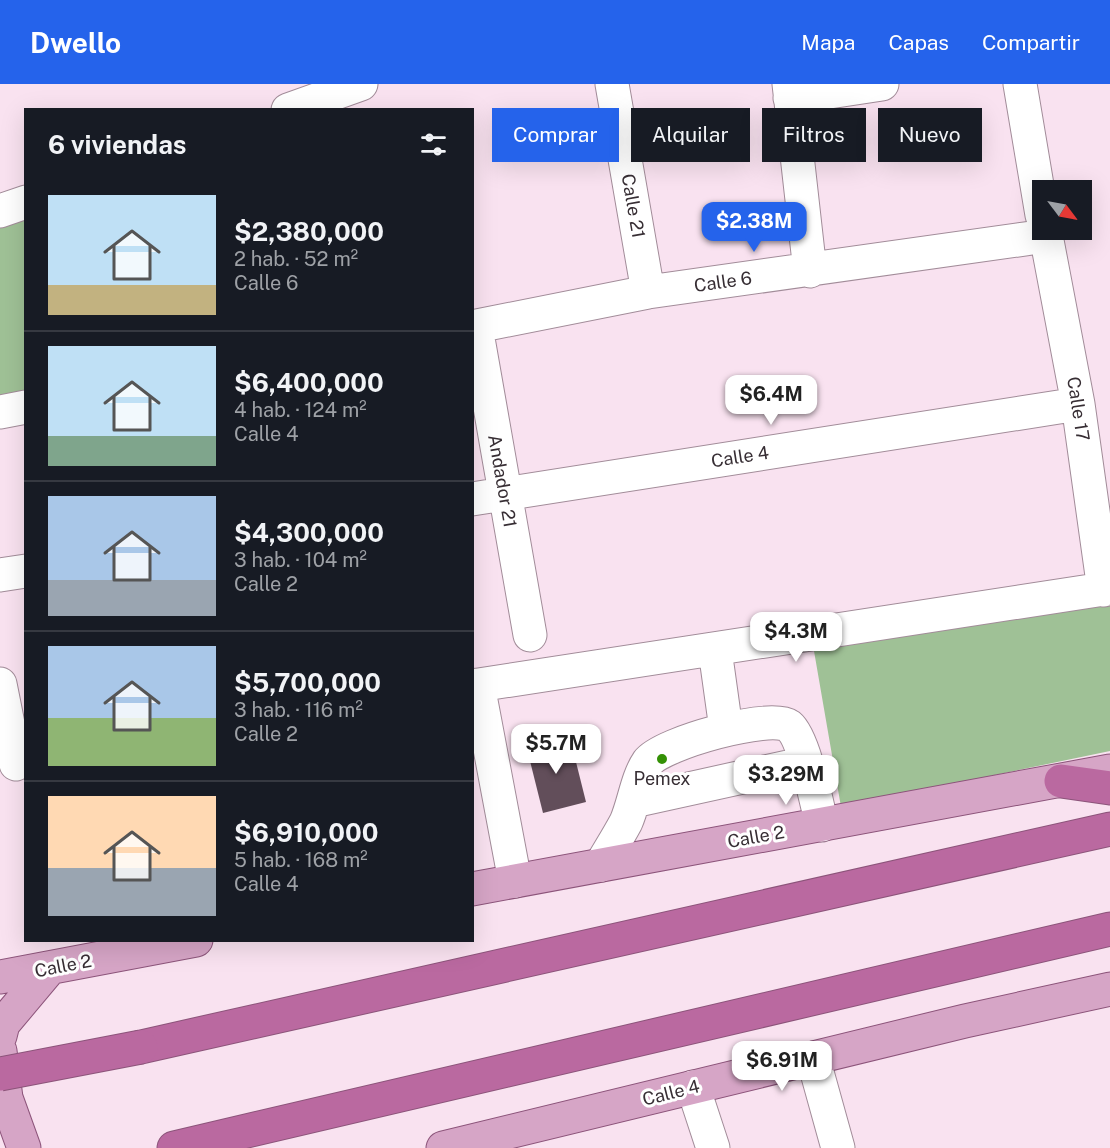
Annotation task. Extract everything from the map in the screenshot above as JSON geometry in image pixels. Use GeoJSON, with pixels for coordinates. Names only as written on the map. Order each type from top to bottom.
{"type":"FeatureCollection","features":[{"type":"Feature","properties":{"kind":"highway"},"geometry":{"type":"LineString","coordinates":[[1060,781],[1110,788]]}},
{"type":"Feature","properties":{"kind":"highway"},"geometry":{"type":"LineString","coordinates":[[0,1074],[141,1047],[1110,829]]}},
{"type":"Feature","properties":{"kind":"highway"},"geometry":{"type":"LineString","coordinates":[[174,1148],[1110,929]]}},
{"type":"Feature","properties":{"kind":"main road","name":"Calle 2"},"geometry":{"type":"LineString","coordinates":[[474,889],[1110,771]]}},
{"type":"Feature","properties":{"kind":"main road","name":"Calle 2"},"geometry":{"type":"LineString","coordinates":[[0,977],[50,968],[86,951],[176,942]]}},
{"type":"Feature","properties":{"kind":"main road"},"geometry":{"type":"LineString","coordinates":[[0,1036],[3,1024],[50,968]]}},
{"type":"Feature","properties":{"kind":"main road","name":"Calle 4"},"geometry":{"type":"LineString","coordinates":[[443,1148],[1110,989]]}},
{"type":"Feature","properties":{"kind":"main road"},"geometry":{"type":"LineString","coordinates":[[0,1051],[6,1098],[24,1148]]}},
{"type":"Feature","properties":{"kind":"street"},"geometry":{"type":"LineString","coordinates":[[294,108],[361,84]]}},
{"type":"Feature","properties":{"kind":"street","name":"Calle 21"},"geometry":{"type":"LineString","coordinates":[[612,84],[648,292]]}},
{"type":"Feature","properties":{"kind":"street"},"geometry":{"type":"LineString","coordinates":[[810,271],[790,91],[882,84]]}},
{"type":"Feature","properties":{"kind":"street","name":"Calle 17"},"geometry":{"type":"LineString","coordinates":[[1020,84],[1037,180]]}},
{"type":"Feature","properties":{"kind":"street"},"geometry":{"type":"LineString","coordinates":[[0,211],[24,203]]}},
{"type":"Feature","properties":{"kind":"street","name":"Calle 6"},"geometry":{"type":"LineString","coordinates":[[474,327],[648,292],[810,271],[1032,229]]}},
{"type":"Feature","properties":{"kind":"street","name":"Calle 17"},"geometry":{"type":"LineString","coordinates":[[1047,240],[1078,404],[1107,589]]}},
{"type":"Feature","properties":{"kind":"street","name":"Andador 21"},"geometry":{"type":"LineString","coordinates":[[474,327],[488,496],[530,635]]}},
{"type":"Feature","properties":{"kind":"street","name":"Calle 4"},"geometry":{"type":"LineString","coordinates":[[488,496],[1078,404]]}},
{"type":"Feature","properties":{"kind":"street"},"geometry":{"type":"LineString","coordinates":[[0,412],[24,407]]}},
{"type":"Feature","properties":{"kind":"street"},"geometry":{"type":"LineString","coordinates":[[0,576],[24,571]]}},
{"type":"Feature","properties":{"kind":"street"},"geometry":{"type":"LineString","coordinates":[[515,881],[475,686],[1107,589]]}},
{"type":"Feature","properties":{"kind":"street"},"geometry":{"type":"LineString","coordinates":[[715,650],[726,729]]}},
{"type":"Feature","properties":{"kind":"street"},"geometry":{"type":"LineString","coordinates":[[0,684],[14,765]]}},
{"type":"Feature","properties":{"kind":"street"},"geometry":{"type":"LineString","coordinates":[[601,865],[626,821],[648,762],[667,748],[726,729],[776,721],[789,726],[795,734],[806,763],[822,825]]}},
{"type":"Feature","properties":{"kind":"street"},"geometry":{"type":"LineString","coordinates":[[634,801],[806,763]]}},
{"type":"Feature","properties":{"kind":"street"},"geometry":{"type":"LineString","coordinates":[[813,1058],[838,1148]]}},
{"type":"Feature","properties":{"kind":"street"},"geometry":{"type":"LineString","coordinates":[[693,1087],[713,1148]]}},
{"type":"Feature","properties":{"kind":"green space"},"geometry":{"type":"Polygon","coordinates":[[[24,215],[24,392],[0,396],[0,225],[24,215]]]}},
{"type":"Feature","properties":{"kind":"green space"},"geometry":{"type":"Polygon","coordinates":[[[1110,600],[1110,751],[841,807],[814,651],[1110,600]]]}},
{"type":"Feature","properties":{"kind":"building"},"geometry":{"type":"Polygon","coordinates":[[[570,738],[586,802],[543,813],[527,749],[570,738]]]}},
{"type":"Feature","properties":{"kind":"place","name":"Pemex"},"geometry":{"type":"Point","coordinates":[662,759]}}]}
